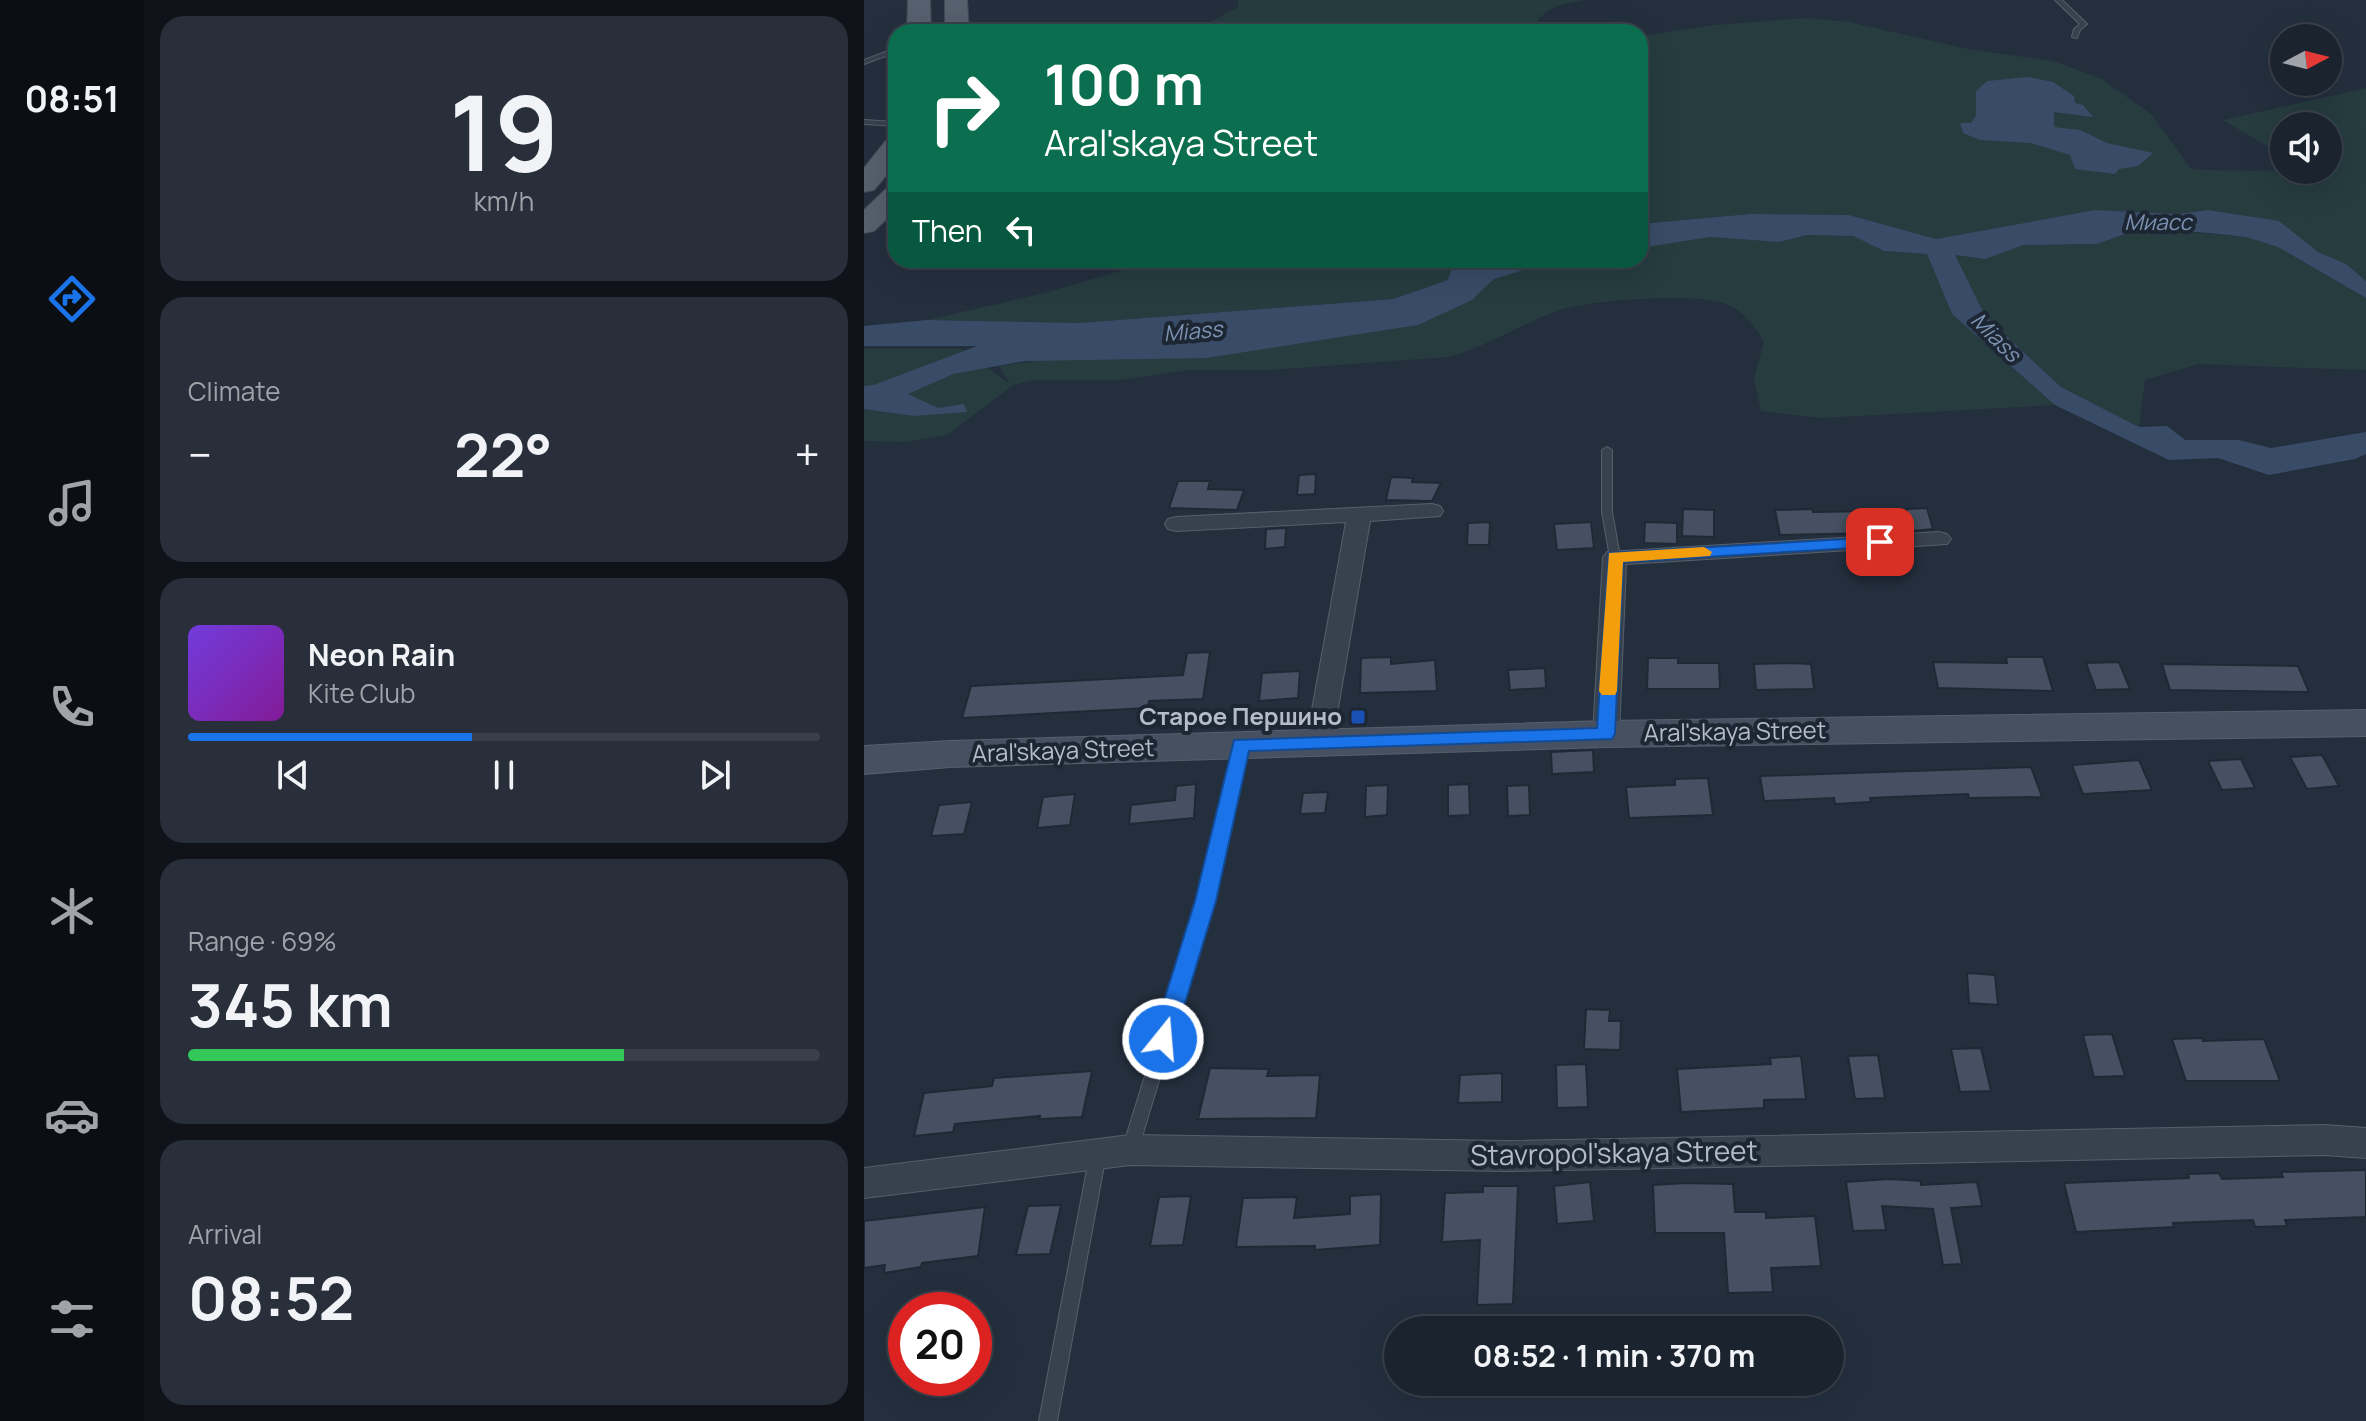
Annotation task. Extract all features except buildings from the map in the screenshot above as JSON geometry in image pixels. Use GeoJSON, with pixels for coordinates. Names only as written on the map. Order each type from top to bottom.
{"type":"FeatureCollection","features":[{"type":"Feature","properties":{"kind":"main road"},"geometry":{"type":"LineString","coordinates":[[919,0],[919,24]]}},
{"type":"Feature","properties":{"kind":"main road"},"geometry":{"type":"LineString","coordinates":[[956,0],[957,24]]}},
{"type":"Feature","properties":{"kind":"main road"},"geometry":{"type":"LineString","coordinates":[[864,184],[888,156]]}},
{"type":"Feature","properties":{"kind":"main road"},"geometry":{"type":"LineString","coordinates":[[864,225],[888,202]]}},
{"type":"Feature","properties":{"kind":"street"},"geometry":{"type":"LineString","coordinates":[[1176,524],[1432,511]]}},
{"type":"Feature","properties":{"kind":"street"},"geometry":{"type":"LineString","coordinates":[[1319,743],[1359,516]]}},
{"type":"Feature","properties":{"kind":"street"},"geometry":{"type":"LineString","coordinates":[[1606,734],[1615,557],[1939,539]]}},
{"type":"Feature","properties":{"kind":"street","name":"Aral'skaya Street"},"geometry":{"type":"LineString","coordinates":[[864,760],[950,754],[1606,734],[2366,723]]}},
{"type":"Feature","properties":{"kind":"street","name":"Stavropol'skaya Street"},"geometry":{"type":"LineString","coordinates":[[864,1183],[1114,1152],[1507,1156],[2324,1140],[2366,1143]]}},
{"type":"Feature","properties":{"kind":"lane"},"geometry":{"type":"LineString","coordinates":[[2058,0],[2084,24],[2077,29],[2075,37]]}},
{"type":"Feature","properties":{"kind":"lane"},"geometry":{"type":"LineString","coordinates":[[864,62],[888,53]]}},
{"type":"Feature","properties":{"kind":"lane"},"geometry":{"type":"LineString","coordinates":[[864,122],[888,124]]}},
{"type":"Feature","properties":{"kind":"lane"},"geometry":{"type":"LineString","coordinates":[[1607,450],[1607,512],[1615,557]]}},
{"type":"Feature","properties":{"kind":"lane"},"geometry":{"type":"LineString","coordinates":[[1048,1421],[1114,1152],[1206,901],[1241,745]]}},
{"type":"Feature","properties":{"kind":"green space"},"geometry":{"type":"Polygon","coordinates":[[[1238,0],[1585,0],[1554,8],[1537,24],[1207,24],[1238,7],[1238,0]]]}},
{"type":"Feature","properties":{"kind":"green space"},"geometry":{"type":"Polygon","coordinates":[[[1805,18],[1849,22],[1968,49],[2053,61],[2102,79],[2152,115],[2191,169],[2270,171],[2270,184],[2342,184],[2342,112],[2270,112],[2270,148],[2223,120],[2342,96],[2342,93],[2366,88],[2366,281],[2346,264],[2208,210],[2178,214],[2095,210],[1936,239],[1849,215],[1750,214],[1648,223],[1648,35],[1715,25],[1805,18]]]}},
{"type":"Feature","properties":{"kind":"green space"},"geometry":{"type":"Polygon","coordinates":[[[2140,228],[2246,237],[2278,247],[2366,298],[2366,370],[2198,364],[2145,380],[2139,427],[2061,387],[1985,316],[1954,255],[1985,259],[2024,245],[2097,244],[2140,228]]]}},
{"type":"Feature","properties":{"kind":"green space"},"geometry":{"type":"Polygon","coordinates":[[[1807,235],[1853,236],[1884,251],[1927,254],[1952,314],[2055,405],[1822,418],[1761,411],[1754,378],[1764,342],[1746,317],[1717,301],[1650,298],[1567,308],[1448,357],[1270,370],[1189,370],[1121,380],[1033,380],[1013,385],[947,435],[905,442],[864,441],[864,349],[961,349],[1010,384],[999,366],[1472,300],[1494,279],[1530,268],[1648,268],[1648,247],[1710,237],[1779,242],[1807,235]]]}},
{"type":"Feature","properties":{"kind":"green space"},"geometry":{"type":"Polygon","coordinates":[[[1130,268],[1452,268],[1448,280],[1393,299],[1079,323],[927,320],[1045,293],[1130,268]]]}},
{"type":"Feature","properties":{"kind":"water"},"geometry":{"type":"Polygon","coordinates":[[[2029,77],[2053,82],[2074,96],[2075,103],[2083,105],[2093,117],[2054,112],[2054,127],[2080,130],[2107,143],[2153,153],[2138,166],[2119,169],[2115,174],[2075,169],[2070,155],[2031,143],[1980,140],[1963,133],[1960,123],[1971,123],[1976,116],[1976,91],[1987,81],[2029,77]]]}},
{"type":"Feature","properties":{"kind":"water"},"geometry":{"type":"Polygon","coordinates":[[[2095,210],[2178,214],[2208,210],[2279,221],[2318,252],[2346,264],[2366,281],[2366,298],[2278,247],[2246,237],[2209,233],[2141,228],[2097,244],[2024,245],[1985,259],[1955,255],[1985,316],[2061,387],[2139,427],[2167,426],[2185,440],[2239,440],[2271,448],[2366,432],[2366,454],[2355,459],[2269,475],[2218,458],[2169,460],[2055,405],[1952,314],[1927,254],[1884,251],[1853,236],[1807,235],[1779,242],[1710,237],[1648,247],[1648,223],[1750,214],[1849,215],[1936,239],[2095,210]]]}},
{"type":"Feature","properties":{"kind":"water","name":"Miass"},"geometry":{"type":"Polygon","coordinates":[[[1452,268],[1530,268],[1494,279],[1472,300],[1418,325],[1206,358],[1025,361],[953,374],[908,394],[938,408],[964,404],[967,412],[914,416],[864,409],[864,386],[977,346],[864,346],[864,326],[927,320],[1079,323],[1393,299],[1448,280],[1452,268]]]}},
{"type":"Feature","properties":{"kind":"slow traffic"},"geometry":{"type":"LineString","coordinates":[[1608,691],[1615,557],[1704,552]]}},
{"type":"Feature","properties":{"kind":"place","name":"Старое Першино"},"geometry":{"type":"Point","coordinates":[1358,717]}},
{"type":"Feature","properties":{"kind":"route"},"geometry":{"type":"LineString","coordinates":[[1163,1039],[1206,901],[1241,745],[1606,734],[1615,557],[1880,542]]}},
{"type":"Feature","properties":{"kind":"water label","name":"Миасс"},"geometry":{"type":"Point","coordinates":[2158,222]}}]}
